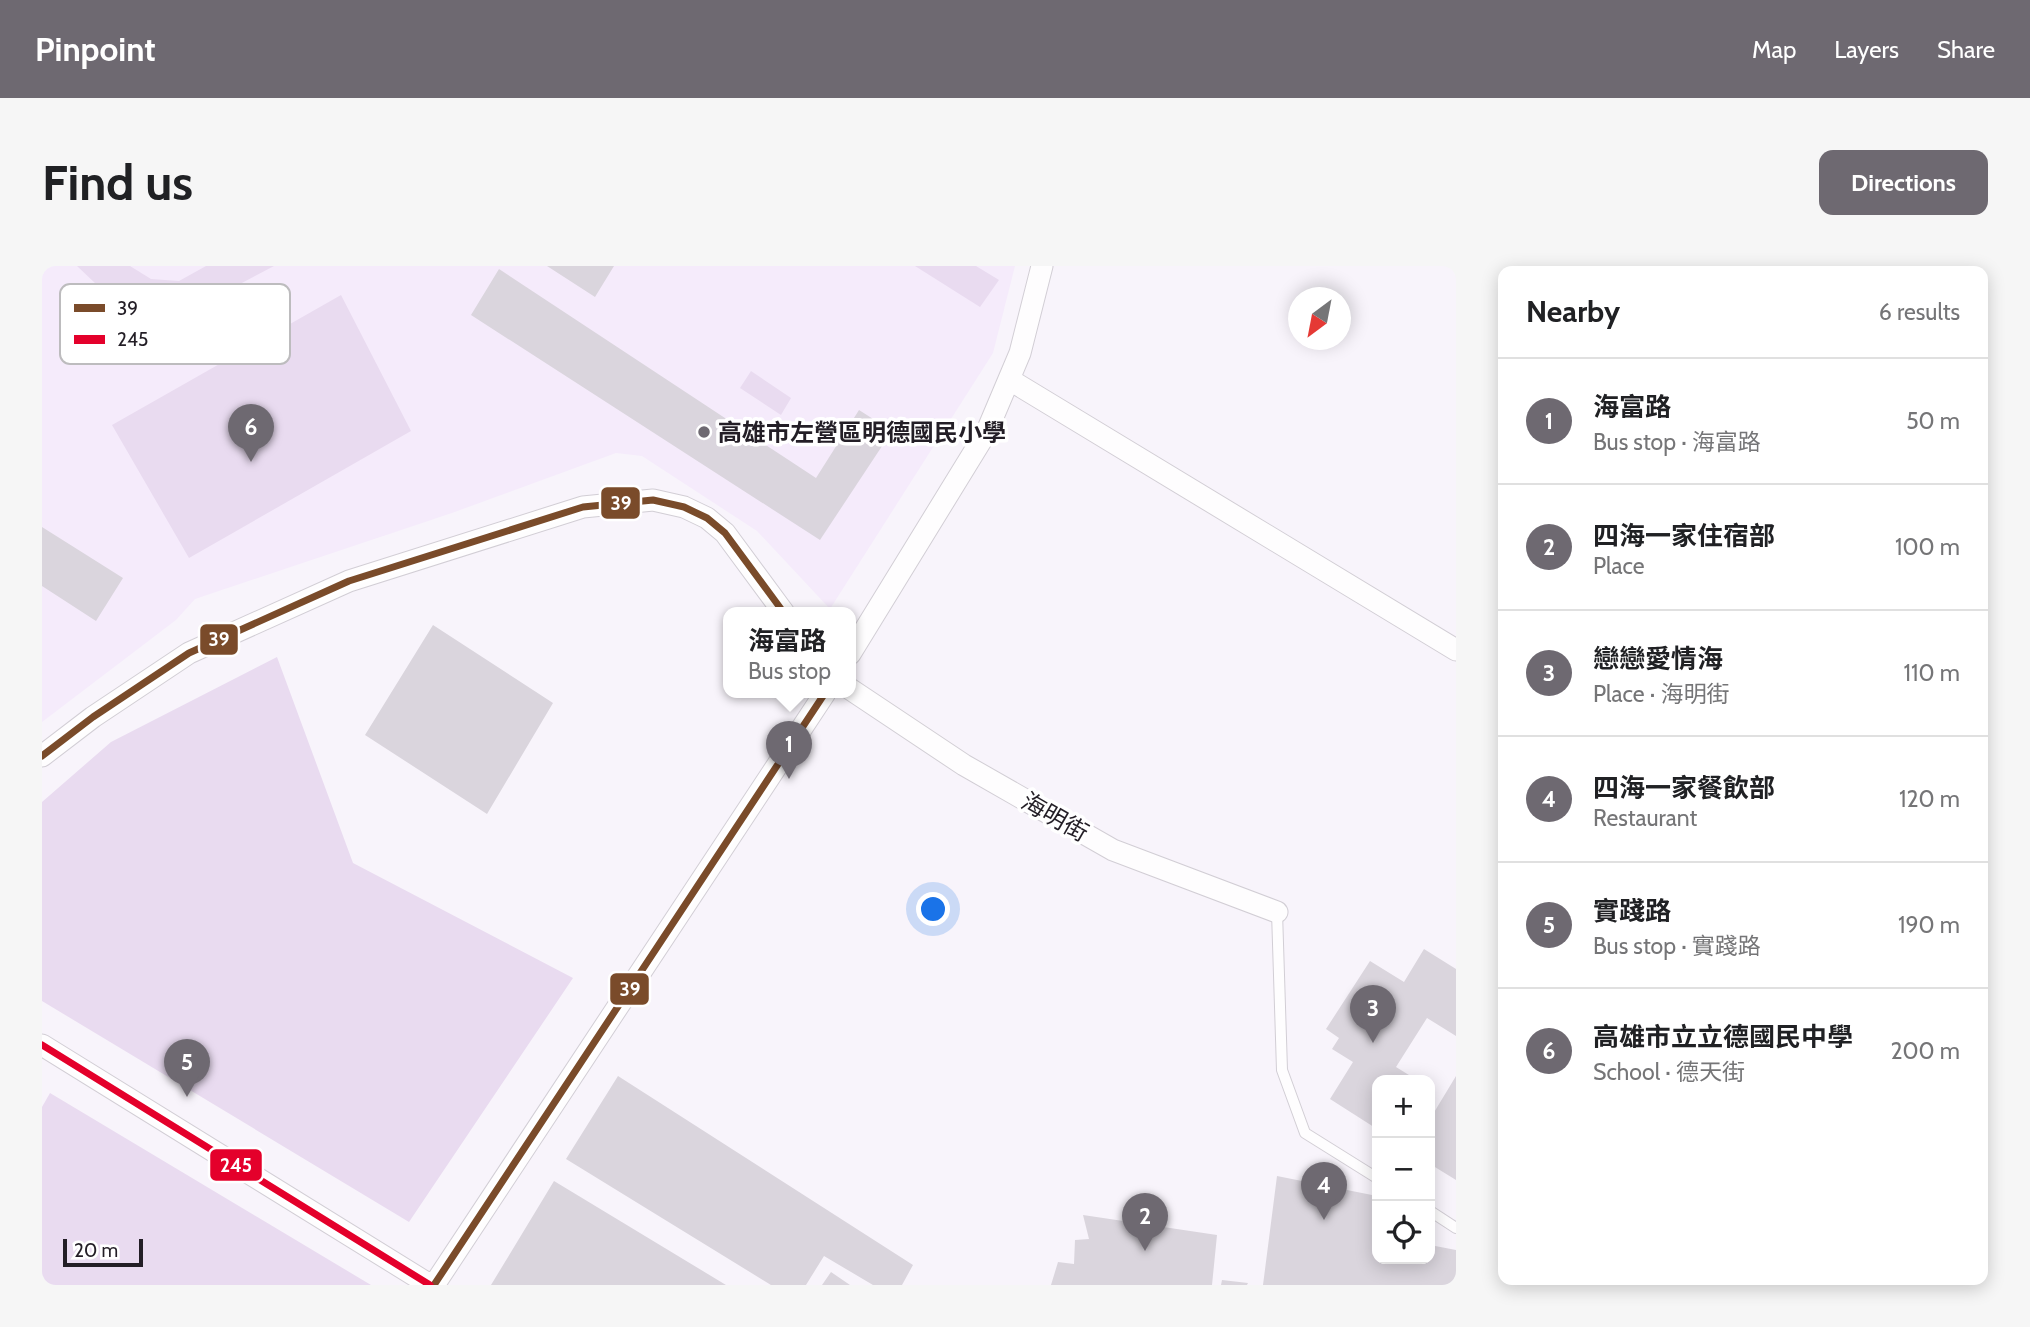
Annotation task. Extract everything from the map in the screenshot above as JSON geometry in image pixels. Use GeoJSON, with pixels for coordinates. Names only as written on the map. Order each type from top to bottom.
{"type":"FeatureCollection","features":[{"type":"Feature","properties":{"kind":"street"},"geometry":{"type":"LineString","coordinates":[[856,644],[987,431],[1020,352],[1042,266]]}},
{"type":"Feature","properties":{"kind":"street"},"geometry":{"type":"LineString","coordinates":[[1010,380],[1456,650]]}},
{"type":"Feature","properties":{"kind":"street"},"geometry":{"type":"LineString","coordinates":[[42,755],[93,717],[189,653],[349,581],[583,507],[653,500],[684,507],[707,518],[725,533],[780,607]]}},
{"type":"Feature","properties":{"kind":"street","name":"海明街"},"geometry":{"type":"LineString","coordinates":[[856,693],[964,765],[1113,850],[1278,912]]}},
{"type":"Feature","properties":{"kind":"street"},"geometry":{"type":"LineString","coordinates":[[42,1045],[432,1285],[822,698]]}},
{"type":"Feature","properties":{"kind":"lane"},"geometry":{"type":"LineString","coordinates":[[1278,912],[1282,1070],[1305,1133],[1372,1175]]}},
{"type":"Feature","properties":{"kind":"lane"},"geometry":{"type":"LineString","coordinates":[[1435,1214],[1456,1228]]}},
{"type":"Feature","properties":{"kind":"shaded area"},"geometry":{"type":"Polygon","coordinates":[[[42,266],[1015,266],[993,353],[831,607],[828,607],[757,531],[642,456],[616,453],[452,513],[195,599],[176,620],[42,722],[42,266]]]}},
{"type":"Feature","properties":{"kind":"shaded area"},"geometry":{"type":"Polygon","coordinates":[[[77,266],[130,266],[151,279],[179,281],[206,266],[274,266],[240,284],[96,284],[77,266]]]}},
{"type":"Feature","properties":{"kind":"shaded area"},"geometry":{"type":"Polygon","coordinates":[[[915,266],[976,266],[999,280],[980,307],[915,266]]]}},
{"type":"Feature","properties":{"kind":"shaded area"},"geometry":{"type":"Polygon","coordinates":[[[341,295],[411,431],[189,558],[112,425],[219,364],[290,364],[290,324],[341,295]]]}},
{"type":"Feature","properties":{"kind":"shaded area"},"geometry":{"type":"Polygon","coordinates":[[[751,371],[791,398],[781,415],[740,388],[751,371]]]}},
{"type":"Feature","properties":{"kind":"shaded area"},"geometry":{"type":"Polygon","coordinates":[[[277,657],[353,863],[573,978],[409,1222],[42,1001],[42,802],[111,742],[277,657]]]}},
{"type":"Feature","properties":{"kind":"shaded area"},"geometry":{"type":"Polygon","coordinates":[[[50,1093],[371,1285],[42,1285],[42,1107],[50,1093]]]}},
{"type":"Feature","properties":{"kind":"building"},"geometry":{"type":"Polygon","coordinates":[[[547,266],[614,266],[595,297],[547,266]]]}},
{"type":"Feature","properties":{"kind":"building"},"geometry":{"type":"Polygon","coordinates":[[[499,269],[816,478],[859,410],[892,431],[820,540],[471,315],[499,269]]]}},
{"type":"Feature","properties":{"kind":"building"},"geometry":{"type":"Polygon","coordinates":[[[42,527],[123,578],[96,621],[42,586],[42,527]]]}},
{"type":"Feature","properties":{"kind":"building"},"geometry":{"type":"Polygon","coordinates":[[[433,625],[553,703],[487,814],[365,735],[433,625]]]}},
{"type":"Feature","properties":{"kind":"building"},"geometry":{"type":"Polygon","coordinates":[[[1424,949],[1456,969],[1456,1036],[1427,1018],[1396,1067],[1409,1075],[1372,1075],[1372,1126],[1330,1099],[1353,1062],[1332,1049],[1339,1038],[1326,1029],[1370,961],[1404,982],[1424,949]]]}},
{"type":"Feature","properties":{"kind":"building"},"geometry":{"type":"Polygon","coordinates":[[[618,1076],[913,1265],[902,1285],[873,1285],[824,1256],[806,1285],[771,1285],[566,1159],[618,1076]]]}},
{"type":"Feature","properties":{"kind":"building"},"geometry":{"type":"Polygon","coordinates":[[[1456,1076],[1456,1180],[1435,1167],[1435,1111],[1456,1076]]]}},
{"type":"Feature","properties":{"kind":"building"},"geometry":{"type":"Polygon","coordinates":[[[1277,1176],[1372,1195],[1372,1264],[1435,1264],[1435,1246],[1456,1250],[1456,1285],[1263,1285],[1277,1176]]]}},
{"type":"Feature","properties":{"kind":"building"},"geometry":{"type":"Polygon","coordinates":[[[554,1181],[726,1285],[491,1285],[554,1181]]]}},
{"type":"Feature","properties":{"kind":"building"},"geometry":{"type":"Polygon","coordinates":[[[1083,1215],[1217,1235],[1212,1285],[1051,1285],[1058,1262],[1074,1264],[1075,1240],[1089,1239],[1083,1215]]]}},
{"type":"Feature","properties":{"kind":"building"},"geometry":{"type":"Polygon","coordinates":[[[831,1272],[850,1285],[822,1285],[831,1272]]]}},
{"type":"Feature","properties":{"kind":"building"},"geometry":{"type":"Polygon","coordinates":[[[1222,1280],[1248,1283],[1221,1285],[1222,1280]]]}},
{"type":"Feature","properties":{"kind":"transit line","name":"39"},"geometry":{"type":"LineString","coordinates":[[42,756],[93,717],[189,653],[349,581],[583,507],[653,500],[684,507],[707,518],[725,533],[780,607]]}},
{"type":"Feature","properties":{"kind":"transit line","name":"39"},"geometry":{"type":"LineString","coordinates":[[434,1285],[822,698]]}},
{"type":"Feature","properties":{"kind":"transit line","name":"245"},"geometry":{"type":"LineString","coordinates":[[42,1045],[430,1285]]}},
{"type":"Feature","properties":{"kind":"place","name":"高雄市左營區明德國民小學"},"geometry":{"type":"Point","coordinates":[704,432]}},
{"type":"Feature","properties":{"kind":"place","name":"高雄市立立德國民中學"},"geometry":{"type":"Point","coordinates":[251,462]}},
{"type":"Feature","properties":{"kind":"place","name":"海富路"},"geometry":{"type":"Point","coordinates":[789,779]}},
{"type":"Feature","properties":{"kind":"place","name":"戀戀愛情海"},"geometry":{"type":"Point","coordinates":[1373,1043]}},
{"type":"Feature","properties":{"kind":"place","name":"實踐路"},"geometry":{"type":"Point","coordinates":[187,1097]}},
{"type":"Feature","properties":{"kind":"place","name":"四海一家餐飲部"},"geometry":{"type":"Point","coordinates":[1324,1220]}},
{"type":"Feature","properties":{"kind":"place","name":"四海一家住宿部"},"geometry":{"type":"Point","coordinates":[1145,1251]}}]}
